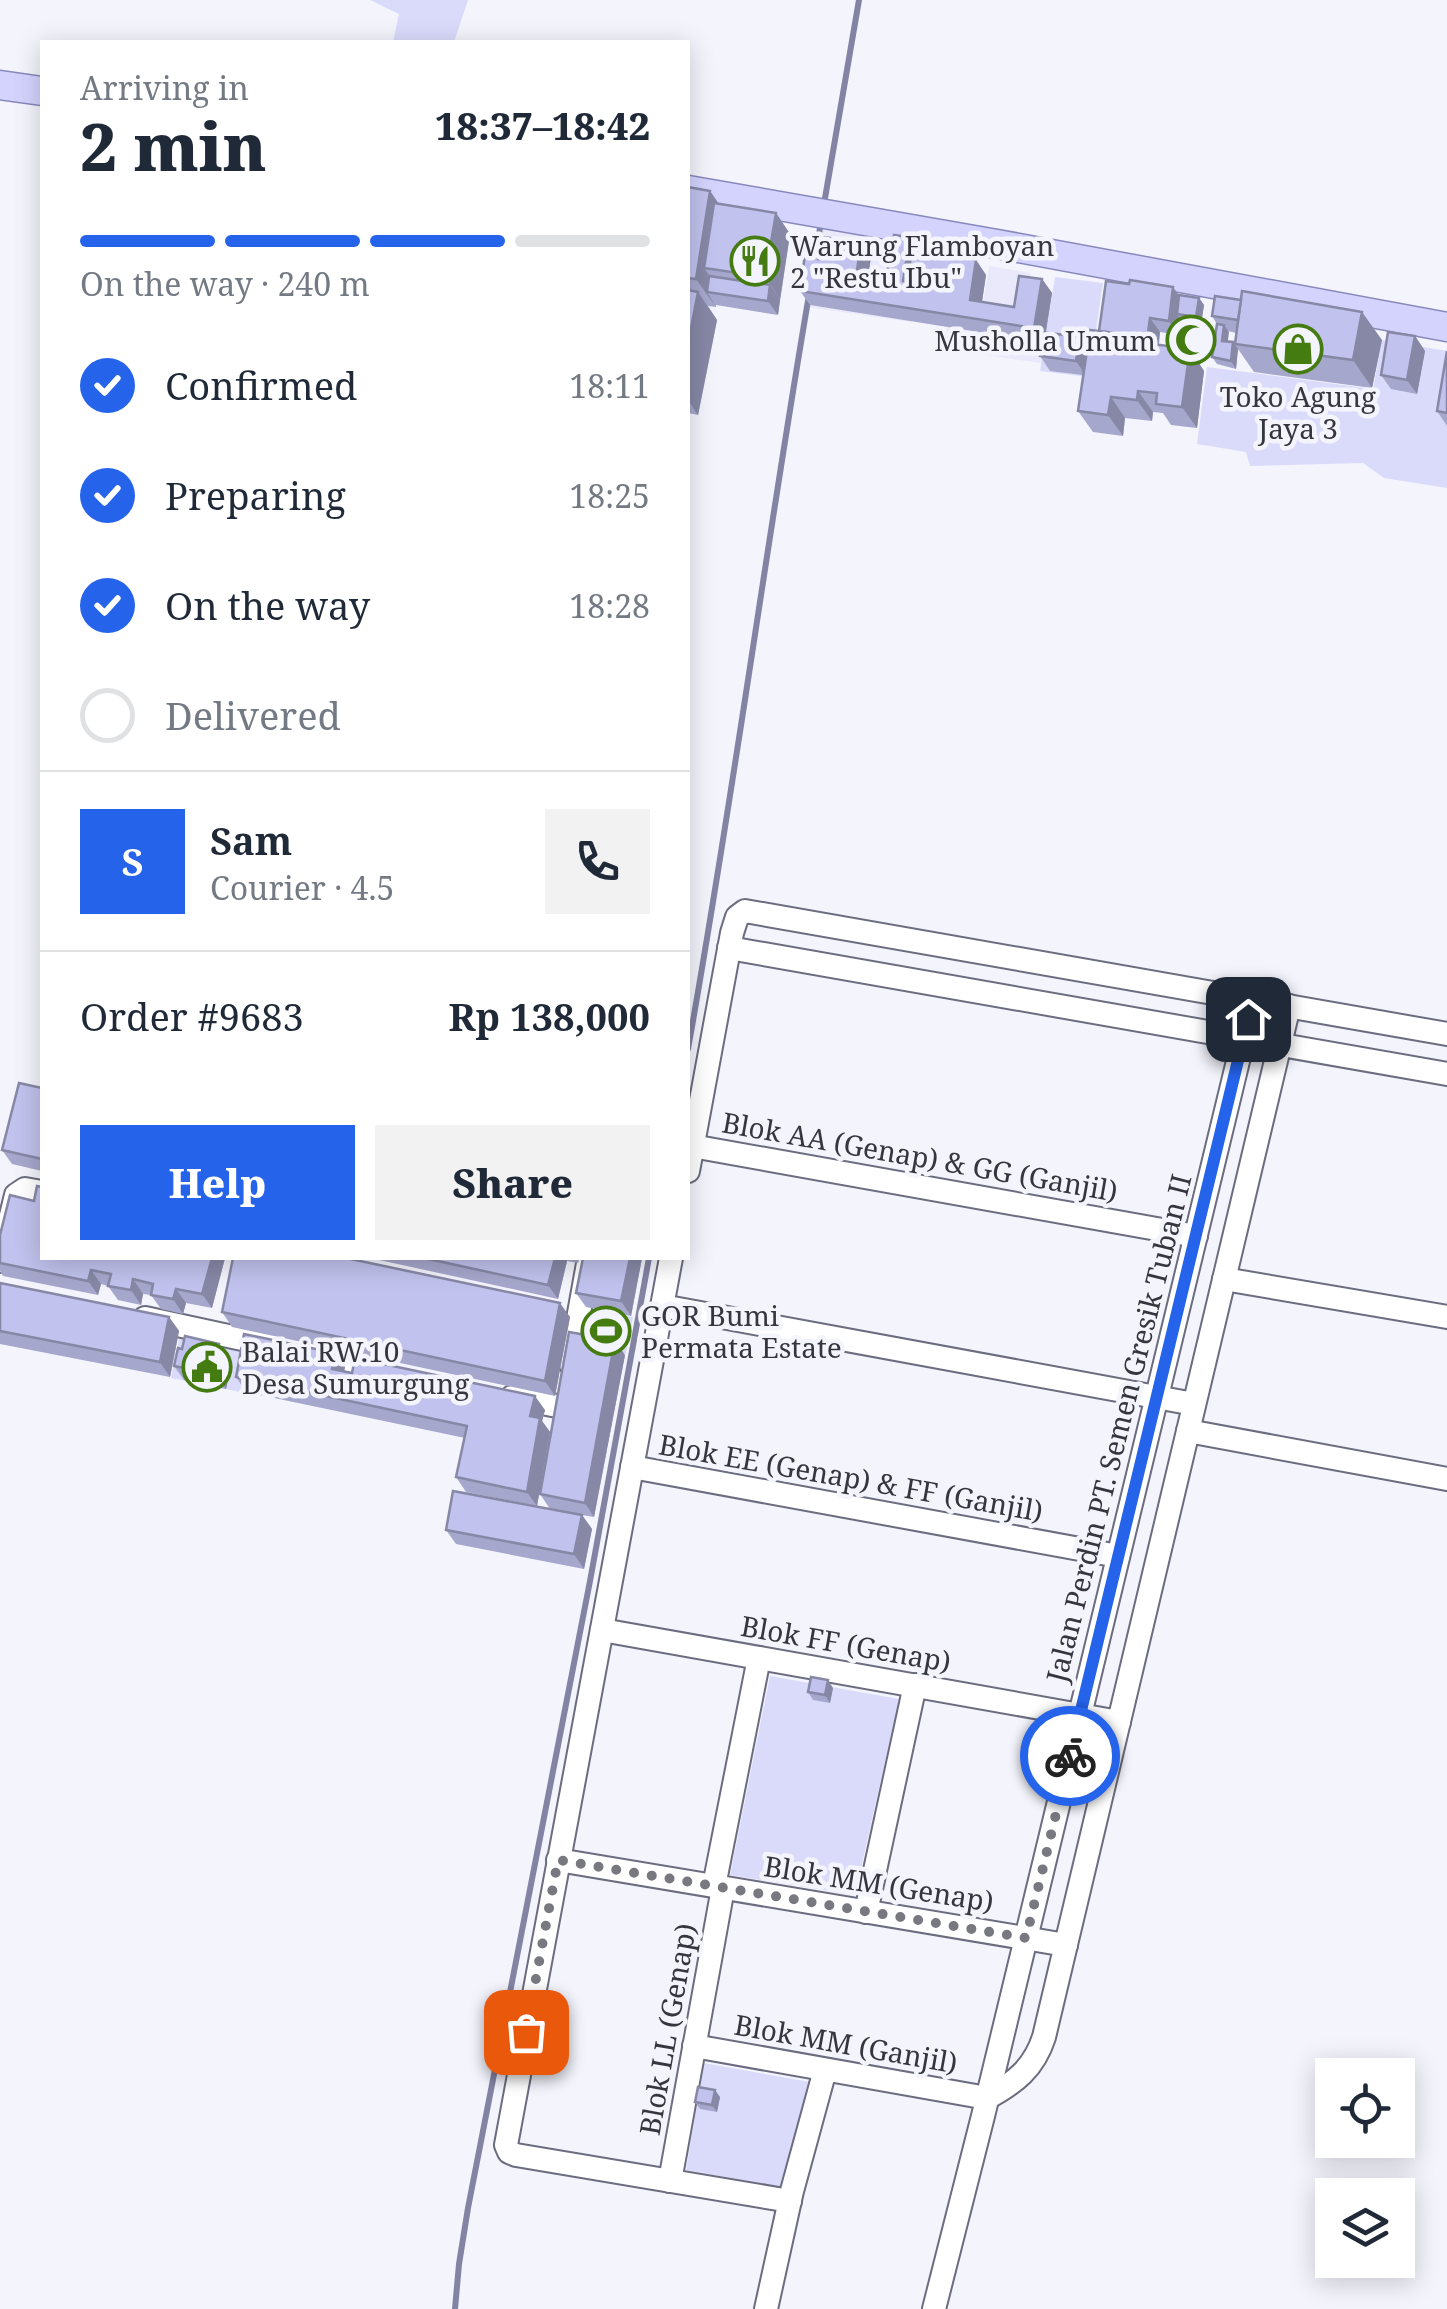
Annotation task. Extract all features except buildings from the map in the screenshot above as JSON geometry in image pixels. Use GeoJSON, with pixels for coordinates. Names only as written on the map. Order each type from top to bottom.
{"type":"FeatureCollection","features":[{"type":"Feature","properties":{"kind":"main road"},"geometry":{"type":"LineString","coordinates":[[0,85],[40,91]]}},
{"type":"Feature","properties":{"kind":"main road"},"geometry":{"type":"LineString","coordinates":[[690,190],[1447,327]]}},
{"type":"Feature","properties":{"kind":"street"},"geometry":{"type":"LineString","coordinates":[[690,1158],[729,948],[736,917],[742,912],[1447,1034]]}},
{"type":"Feature","properties":{"kind":"street"},"geometry":{"type":"LineString","coordinates":[[729,948],[1447,1074]]}},
{"type":"Feature","properties":{"kind":"street"},"geometry":{"type":"LineString","coordinates":[[968,990],[977,950]]}},
{"type":"Feature","properties":{"kind":"street","name":"Jalan Perdin PT. Semen Gresik Tuban II"},"geometry":{"type":"LineString","coordinates":[[934,2309],[1253,999]]}},
{"type":"Feature","properties":{"kind":"street"},"geometry":{"type":"LineString","coordinates":[[987,2098],[1017,2080],[1038,2053],[1289,1006]]}},
{"type":"Feature","properties":{"kind":"street","name":"Blok AA (Genap) & GG (Ganjil)"},"geometry":{"type":"LineString","coordinates":[[692,1146],[1196,1236]]}},
{"type":"Feature","properties":{"kind":"street"},"geometry":{"type":"LineString","coordinates":[[0,1261],[18,1193],[25,1189],[40,1192]]}},
{"type":"Feature","properties":{"kind":"street"},"geometry":{"type":"LineString","coordinates":[[485,1391],[561,1417],[570,1310],[588,1260]]}},
{"type":"Feature","properties":{"kind":"street"},"geometry":{"type":"LineString","coordinates":[[671,1260],[506,2147],[514,2155],[790,2200]]}},
{"type":"Feature","properties":{"kind":"street"},"geometry":{"type":"LineString","coordinates":[[1224,1279],[1447,1318]]}},
{"type":"Feature","properties":{"kind":"street"},"geometry":{"type":"LineString","coordinates":[[662,1306],[1194,1404]]}},
{"type":"Feature","properties":{"kind":"street"},"geometry":{"type":"LineString","coordinates":[[116,1312],[222,1324],[407,1374]]}},
{"type":"Feature","properties":{"kind":"street"},"geometry":{"type":"LineString","coordinates":[[1188,1431],[1447,1479]]}},
{"type":"Feature","properties":{"kind":"street","name":"Blok EE (Genap) & FF (Ganjil)"},"geometry":{"type":"LineString","coordinates":[[632,1467],[1118,1556]]}},
{"type":"Feature","properties":{"kind":"street","name":"Blok FF (Genap)"},"geometry":{"type":"LineString","coordinates":[[602,1630],[1119,1722]]}},
{"type":"Feature","properties":{"kind":"street","name":"Blok LL (Genap)"},"geometry":{"type":"LineString","coordinates":[[670,2180],[759,1658]]}},
{"type":"Feature","properties":{"kind":"street"},"geometry":{"type":"LineString","coordinates":[[866,1912],[916,1686]]}},
{"type":"Feature","properties":{"kind":"street","name":"Blok MM (Genap)"},"geometry":{"type":"LineString","coordinates":[[558,1860],[1066,1944]]}},
{"type":"Feature","properties":{"kind":"street","name":"Blok MM (Ganjil)"},"geometry":{"type":"LineString","coordinates":[[694,2046],[987,2098]]}},
{"type":"Feature","properties":{"kind":"street"},"geometry":{"type":"LineString","coordinates":[[766,2309],[790,2200],[826,2070]]}},
{"type":"Feature","properties":{"kind":"shaded area"},"geometry":{"type":"Polygon","coordinates":[[[370,0],[468,0],[455,40],[393,40],[399,14],[370,0]]]}},
{"type":"Feature","properties":{"kind":"shaded area"},"geometry":{"type":"Polygon","coordinates":[[[821,225],[924,244],[912,322],[807,307],[821,225]]]}},
{"type":"Feature","properties":{"kind":"shaded area"},"geometry":{"type":"Polygon","coordinates":[[[989,266],[1031,273],[1020,338],[1045,343],[1041,363],[944,349],[947,327],[979,332],[989,266]]]}},
{"type":"Feature","properties":{"kind":"shaded area"},"geometry":{"type":"Polygon","coordinates":[[[1055,277],[1103,283],[1089,377],[1040,371],[1055,277]]]}},
{"type":"Feature","properties":{"kind":"shaded area"},"geometry":{"type":"Polygon","coordinates":[[[1382,340],[1447,351],[1447,488],[1384,478],[1363,463],[1250,466],[1246,452],[1197,444],[1207,367],[1373,389],[1382,340]]]}},
{"type":"Feature","properties":{"kind":"shaded area","name":"GOR Bumi Permata Estate"},"geometry":{"type":"Polygon","coordinates":[[[585,1308],[633,1317],[626,1354],[578,1344],[585,1308]]]}},
{"type":"Feature","properties":{"kind":"shaded area"},"geometry":{"type":"Polygon","coordinates":[[[181,1331],[254,1346],[245,1393],[171,1378],[181,1331]]]}},
{"type":"Feature","properties":{"kind":"shaded area"},"geometry":{"type":"Polygon","coordinates":[[[770,1676],[899,1699],[855,1895],[730,1875],[770,1676]]]}},
{"type":"Feature","properties":{"kind":"shaded area"},"geometry":{"type":"Polygon","coordinates":[[[704,2063],[810,2082],[780,2187],[686,2170],[704,2063]]]}},
{"type":"Feature","properties":{"kind":"waterway"},"geometry":{"type":"LineString","coordinates":[[824,204],[859,0]]}},
{"type":"Feature","properties":{"kind":"waterway"},"geometry":{"type":"LineString","coordinates":[[817,248],[821,221]]}},
{"type":"Feature","properties":{"kind":"waterway"},"geometry":{"type":"LineString","coordinates":[[690,1037],[809,295]]}},
{"type":"Feature","properties":{"kind":"waterway"},"geometry":{"type":"LineString","coordinates":[[455,2309],[468,2208],[649,1260]]}},
{"type":"Feature","properties":{"kind":"way so far"},"geometry":{"type":"LineString","coordinates":[[526,2032],[558,1860],[1026,1938],[1070,1756]]}},
{"type":"Feature","properties":{"kind":"place","name":"Warung Flamboyan 2 \"Restu Ibu\""},"geometry":{"type":"Point","coordinates":[755,261]}},
{"type":"Feature","properties":{"kind":"place","name":"Musholla Umum"},"geometry":{"type":"Point","coordinates":[1191,340]}},
{"type":"Feature","properties":{"kind":"place","name":"Toko Agung Jaya 3"},"geometry":{"type":"Point","coordinates":[1298,349]}},
{"type":"Feature","properties":{"kind":"place","name":"GOR Bumi Permata Estate"},"geometry":{"type":"Point","coordinates":[606,1331]}},
{"type":"Feature","properties":{"kind":"place","name":"Balai RW.10 Desa Sumurgung"},"geometry":{"type":"Point","coordinates":[207,1367]}},
{"type":"Feature","properties":{"kind":"route"},"geometry":{"type":"LineString","coordinates":[[1070,1756],[1248,1019]]}}]}
